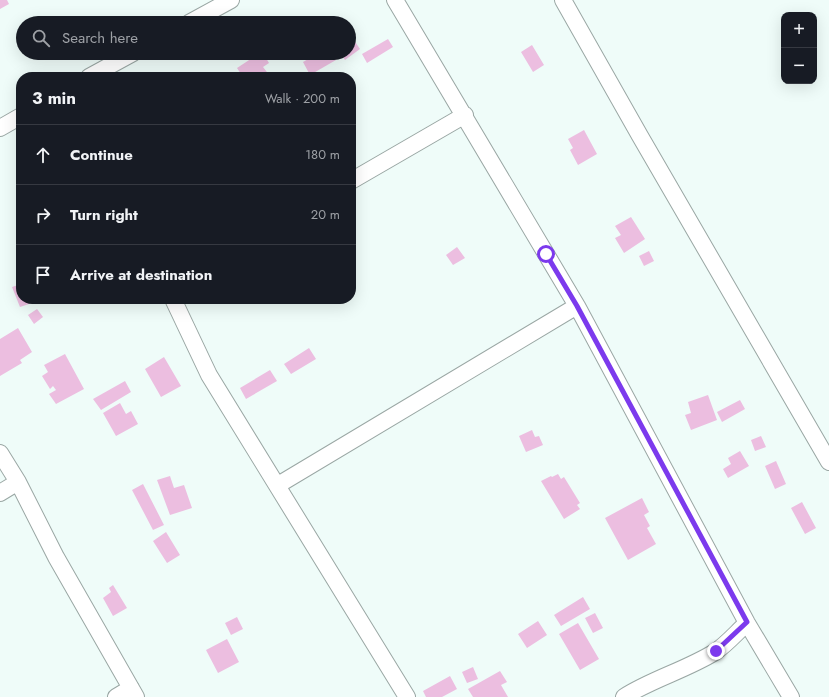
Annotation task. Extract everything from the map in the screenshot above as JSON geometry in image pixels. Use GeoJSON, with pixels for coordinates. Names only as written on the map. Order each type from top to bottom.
{"type":"FeatureCollection","features":[{"type":"Feature","properties":{"kind":"street"},"geometry":{"type":"LineString","coordinates":[[202,16],[231,0]]}},
{"type":"Feature","properties":{"kind":"street"},"geometry":{"type":"LineString","coordinates":[[395,0],[465,115],[577,306],[747,622],[791,697]]}},
{"type":"Feature","properties":{"kind":"street"},"geometry":{"type":"LineString","coordinates":[[563,0],[829,462]]}},
{"type":"Feature","properties":{"kind":"street"},"geometry":{"type":"LineString","coordinates":[[98,72],[120,60]]}},
{"type":"Feature","properties":{"kind":"street"},"geometry":{"type":"LineString","coordinates":[[356,178],[465,115]]}},
{"type":"Feature","properties":{"kind":"street"},"geometry":{"type":"LineString","coordinates":[[0,128],[16,119]]}},
{"type":"Feature","properties":{"kind":"street"},"geometry":{"type":"LineString","coordinates":[[175,304],[209,375],[407,697]]}},
{"type":"Feature","properties":{"kind":"street"},"geometry":{"type":"LineString","coordinates":[[278,485],[577,306]]}},
{"type":"Feature","properties":{"kind":"street"},"geometry":{"type":"LineString","coordinates":[[0,453],[18,482],[56,557],[133,693],[116,697]]}},
{"type":"Feature","properties":{"kind":"street"},"geometry":{"type":"LineString","coordinates":[[0,493],[18,482]]}},
{"type":"Feature","properties":{"kind":"street"},"geometry":{"type":"LineString","coordinates":[[624,697],[637,688],[668,675],[716,651],[747,622]]}},
{"type":"Feature","properties":{"kind":"building"},"geometry":{"type":"Polygon","coordinates":[[[0,0],[7,0],[9,4],[0,9],[0,0]]]}},
{"type":"Feature","properties":{"kind":"building"},"geometry":{"type":"Polygon","coordinates":[[[388,39],[393,47],[367,63],[362,54],[388,39]]]}},
{"type":"Feature","properties":{"kind":"building"},"geometry":{"type":"Polygon","coordinates":[[[356,43],[360,49],[356,52],[356,43]]]}},
{"type":"Feature","properties":{"kind":"building"},"geometry":{"type":"Polygon","coordinates":[[[532,45],[544,65],[533,72],[521,52],[532,45]]]}},
{"type":"Feature","properties":{"kind":"building"},"geometry":{"type":"Polygon","coordinates":[[[249,60],[267,60],[269,63],[263,67],[267,72],[240,72],[237,68],[249,60]]]}},
{"type":"Feature","properties":{"kind":"building"},"geometry":{"type":"Polygon","coordinates":[[[306,60],[336,60],[315,72],[308,72],[303,62],[306,60]]]}},
{"type":"Feature","properties":{"kind":"building"},"geometry":{"type":"Polygon","coordinates":[[[584,130],[597,154],[578,165],[570,150],[573,148],[568,139],[584,130]]]}},
{"type":"Feature","properties":{"kind":"building"},"geometry":{"type":"Polygon","coordinates":[[[631,217],[645,239],[624,253],[615,238],[621,235],[615,226],[631,217]]]}},
{"type":"Feature","properties":{"kind":"building"},"geometry":{"type":"Polygon","coordinates":[[[457,247],[465,258],[453,265],[446,255],[457,247]]]}},
{"type":"Feature","properties":{"kind":"building"},"geometry":{"type":"Polygon","coordinates":[[[649,251],[654,261],[644,266],[639,256],[649,251]]]}},
{"type":"Feature","properties":{"kind":"building"},"geometry":{"type":"Polygon","coordinates":[[[16,286],[16,297],[12,287],[16,286]]]}},
{"type":"Feature","properties":{"kind":"building"},"geometry":{"type":"Polygon","coordinates":[[[19,304],[29,304],[20,307],[19,304]]]}},
{"type":"Feature","properties":{"kind":"building"},"geometry":{"type":"Polygon","coordinates":[[[37,309],[43,317],[34,324],[28,315],[37,309]]]}},
{"type":"Feature","properties":{"kind":"building"},"geometry":{"type":"Polygon","coordinates":[[[18,328],[32,352],[20,360],[22,363],[0,376],[0,339],[18,328]]]}},
{"type":"Feature","properties":{"kind":"building"},"geometry":{"type":"Polygon","coordinates":[[[309,348],[316,359],[291,374],[284,364],[309,348]]]}},
{"type":"Feature","properties":{"kind":"building"},"geometry":{"type":"Polygon","coordinates":[[[65,354],[84,389],[56,404],[49,394],[56,390],[53,386],[50,389],[42,376],[48,372],[44,365],[65,354]]]}},
{"type":"Feature","properties":{"kind":"building"},"geometry":{"type":"Polygon","coordinates":[[[164,357],[181,386],[161,397],[145,369],[164,357]]]}},
{"type":"Feature","properties":{"kind":"building"},"geometry":{"type":"Polygon","coordinates":[[[270,370],[277,381],[246,399],[240,388],[270,370]]]}},
{"type":"Feature","properties":{"kind":"building"},"geometry":{"type":"Polygon","coordinates":[[[125,381],[131,392],[101,410],[93,399],[125,381]]]}},
{"type":"Feature","properties":{"kind":"building"},"geometry":{"type":"Polygon","coordinates":[[[708,395],[717,420],[691,430],[685,415],[691,413],[688,402],[708,395]]]}},
{"type":"Feature","properties":{"kind":"building"},"geometry":{"type":"Polygon","coordinates":[[[740,400],[745,409],[722,422],[717,412],[740,400]]]}},
{"type":"Feature","properties":{"kind":"building"},"geometry":{"type":"Polygon","coordinates":[[[120,403],[126,414],[131,411],[138,424],[116,436],[103,413],[120,403]]]}},
{"type":"Feature","properties":{"kind":"building"},"geometry":{"type":"Polygon","coordinates":[[[532,430],[535,437],[539,436],[543,445],[526,452],[519,436],[532,430]]]}},
{"type":"Feature","properties":{"kind":"building"},"geometry":{"type":"Polygon","coordinates":[[[761,436],[766,447],[755,451],[751,440],[761,436]]]}},
{"type":"Feature","properties":{"kind":"building"},"geometry":{"type":"Polygon","coordinates":[[[740,451],[749,466],[728,478],[723,469],[731,464],[728,458],[740,451]]]}},
{"type":"Feature","properties":{"kind":"building"},"geometry":{"type":"Polygon","coordinates":[[[776,461],[786,484],[775,489],[765,466],[776,461]]]}},
{"type":"Feature","properties":{"kind":"building"},"geometry":{"type":"Polygon","coordinates":[[[558,474],[561,479],[564,477],[580,503],[577,505],[580,509],[564,519],[541,481],[558,474]]]}},
{"type":"Feature","properties":{"kind":"building"},"geometry":{"type":"Polygon","coordinates":[[[170,476],[174,488],[184,485],[192,508],[170,515],[157,480],[170,476]]]}},
{"type":"Feature","properties":{"kind":"building"},"geometry":{"type":"Polygon","coordinates":[[[143,484],[164,525],[153,530],[132,490],[143,484]]]}},
{"type":"Feature","properties":{"kind":"building"},"geometry":{"type":"Polygon","coordinates":[[[642,498],[649,512],[644,515],[650,526],[647,528],[656,544],[628,560],[605,518],[642,498]]]}},
{"type":"Feature","properties":{"kind":"building"},"geometry":{"type":"Polygon","coordinates":[[[802,502],[816,528],[805,534],[791,508],[802,502]]]}},
{"type":"Feature","properties":{"kind":"building"},"geometry":{"type":"Polygon","coordinates":[[[166,532],[180,555],[167,563],[153,541],[166,532]]]}},
{"type":"Feature","properties":{"kind":"building"},"geometry":{"type":"Polygon","coordinates":[[[113,585],[127,608],[113,616],[103,598],[111,592],[109,588],[113,585]]]}},
{"type":"Feature","properties":{"kind":"building"},"geometry":{"type":"Polygon","coordinates":[[[583,597],[590,609],[561,626],[554,615],[583,597]]]}},
{"type":"Feature","properties":{"kind":"building"},"geometry":{"type":"Polygon","coordinates":[[[595,613],[603,628],[593,633],[585,618],[595,613]]]}},
{"type":"Feature","properties":{"kind":"building"},"geometry":{"type":"Polygon","coordinates":[[[237,617],[243,629],[231,635],[225,623],[237,617]]]}},
{"type":"Feature","properties":{"kind":"building"},"geometry":{"type":"Polygon","coordinates":[[[538,621],[547,635],[527,648],[518,634],[538,621]]]}},
{"type":"Feature","properties":{"kind":"building"},"geometry":{"type":"Polygon","coordinates":[[[578,623],[599,659],[580,670],[559,634],[578,623]]]}},
{"type":"Feature","properties":{"kind":"building"},"geometry":{"type":"Polygon","coordinates":[[[227,639],[239,662],[218,673],[206,650],[227,639]]]}},
{"type":"Feature","properties":{"kind":"building"},"geometry":{"type":"Polygon","coordinates":[[[473,667],[478,679],[467,683],[462,672],[473,667]]]}},
{"type":"Feature","properties":{"kind":"building"},"geometry":{"type":"Polygon","coordinates":[[[500,671],[507,682],[501,685],[508,697],[473,697],[468,689],[500,671]]]}},
{"type":"Feature","properties":{"kind":"building"},"geometry":{"type":"Polygon","coordinates":[[[450,676],[457,689],[442,697],[426,697],[423,691],[450,676]]]}},
{"type":"Feature","properties":{"kind":"route"},"geometry":{"type":"LineString","coordinates":[[546,254],[577,306],[747,622],[716,651]]}}]}
